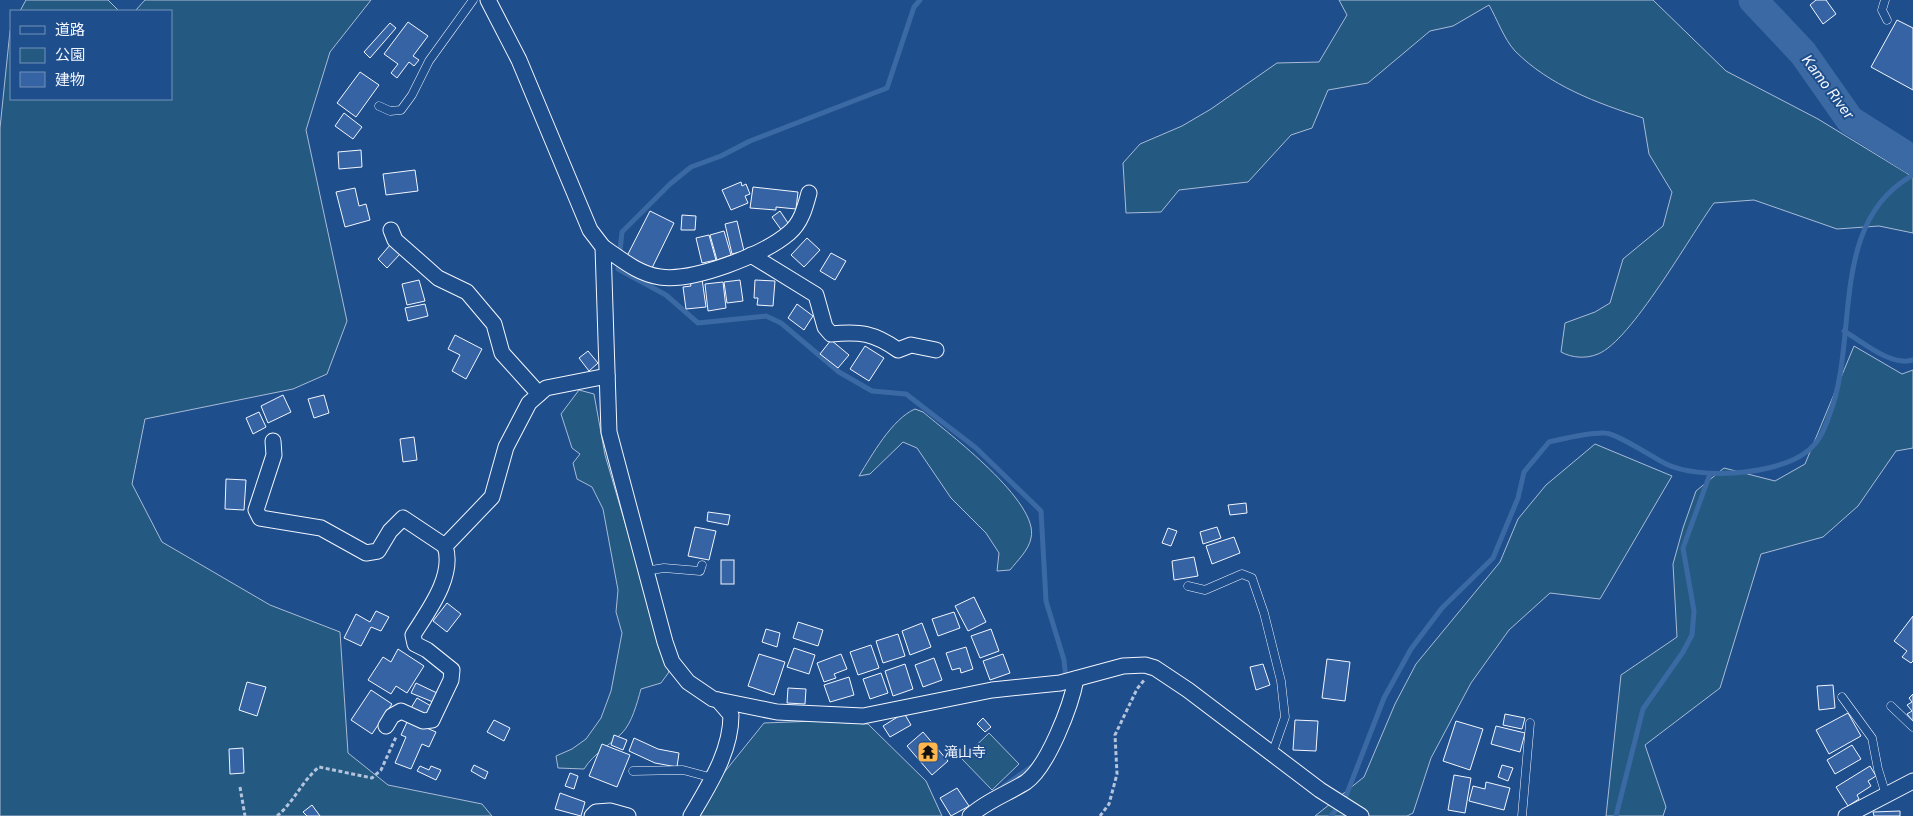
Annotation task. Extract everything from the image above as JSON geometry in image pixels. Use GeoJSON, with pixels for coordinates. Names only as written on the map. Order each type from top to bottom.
{"type":"FeatureCollection","features":[{"type":"Feature","properties":{"kind":"street"},"geometry":{"type":"LineString","coordinates":[[488,0],[519,60],[590,230],[603,247],[635,269],[658,277],[671,278],[713,270],[751,256],[789,233],[804,214],[809,193]]}},
{"type":"Feature","properties":{"kind":"street"},"geometry":{"type":"LineString","coordinates":[[391,230],[395,240],[438,278],[467,292],[494,324],[502,352],[539,394]]}},
{"type":"Feature","properties":{"kind":"street"},"geometry":{"type":"LineString","coordinates":[[603,247],[609,432],[645,571],[672,662],[688,682],[718,700],[731,715],[731,728],[713,778],[691,816]]}},
{"type":"Feature","properties":{"kind":"street"},"geometry":{"type":"LineString","coordinates":[[751,256],[816,296],[825,327],[831,334],[857,332],[884,341],[898,350],[911,345],[936,350]]}},
{"type":"Feature","properties":{"kind":"street"},"geometry":{"type":"LineString","coordinates":[[445,546],[492,498],[506,447],[529,403],[546,388],[607,376]]}},
{"type":"Feature","properties":{"kind":"street"},"geometry":{"type":"LineString","coordinates":[[273,441],[274,455],[256,510],[260,518],[321,528],[366,553],[378,551],[390,532],[403,518],[445,546],[448,553],[443,580],[413,635],[415,644],[427,650],[452,670],[450,680],[432,720],[423,721],[401,711],[392,716],[386,726]]}},
{"type":"Feature","properties":{"kind":"street"},"geometry":{"type":"LineString","coordinates":[[718,700],[777,712],[862,716],[992,690],[1069,681],[1123,666],[1145,665],[1155,668],[1320,790],[1361,816]]}},
{"type":"Feature","properties":{"kind":"street"},"geometry":{"type":"LineString","coordinates":[[970,816],[980,806],[1028,780],[1041,767],[1072,702],[1069,681]]}},
{"type":"Feature","properties":{"kind":"street"},"geometry":{"type":"LineString","coordinates":[[1846,816],[1913,781]]}},
{"type":"Feature","properties":{"kind":"street"},"geometry":{"type":"LineString","coordinates":[[592,816],[596,812],[610,811],[628,816]]}},
{"type":"Feature","properties":{"kind":"lane"},"geometry":{"type":"LineString","coordinates":[[380,106],[390,111],[400,110],[412,95],[429,62],[473,0]]}},
{"type":"Feature","properties":{"kind":"lane"},"geometry":{"type":"LineString","coordinates":[[1885,0],[1882,10],[1887,20]]}},
{"type":"Feature","properties":{"kind":"lane"},"geometry":{"type":"LineString","coordinates":[[645,571],[664,568],[700,571],[702,565]]}},
{"type":"Feature","properties":{"kind":"lane"},"geometry":{"type":"LineString","coordinates":[[1188,586],[1205,590],[1242,574],[1252,578],[1264,613],[1281,681],[1285,717],[1272,754]]}},
{"type":"Feature","properties":{"kind":"lane"},"geometry":{"type":"LineString","coordinates":[[1842,697],[1872,738],[1878,769],[1886,795]]}},
{"type":"Feature","properties":{"kind":"lane"},"geometry":{"type":"LineString","coordinates":[[1891,706],[1913,727]]}},
{"type":"Feature","properties":{"kind":"lane"},"geometry":{"type":"LineString","coordinates":[[1522,816],[1530,723]]}},
{"type":"Feature","properties":{"kind":"lane"},"geometry":{"type":"LineString","coordinates":[[632,770],[683,770],[713,778]]}},
{"type":"Feature","properties":{"kind":"path"},"geometry":{"type":"LineString","coordinates":[[1100,816],[1109,804],[1117,774],[1115,735],[1137,689],[1155,668]]}},
{"type":"Feature","properties":{"kind":"path"},"geometry":{"type":"LineString","coordinates":[[277,816],[290,804],[308,776],[319,767],[372,778],[381,770],[407,714]]}},
{"type":"Feature","properties":{"kind":"path"},"geometry":{"type":"LineString","coordinates":[[240,787],[245,816]]}},
{"type":"Feature","properties":{"kind":"green space"},"geometry":{"type":"Polygon","coordinates":[[[26,0],[108,0],[118,10],[21,10],[26,0]]]}},
{"type":"Feature","properties":{"kind":"green space"},"geometry":{"type":"Polygon","coordinates":[[[145,0],[371,0],[330,52],[306,130],[347,321],[327,374],[293,389],[145,419],[132,484],[162,542],[270,605],[340,632],[348,753],[388,785],[482,804],[492,816],[0,816],[0,128],[10,31],[10,100],[172,100],[172,10],[136,10],[145,0]]]}},
{"type":"Feature","properties":{"kind":"green space"},"geometry":{"type":"Polygon","coordinates":[[[1339,0],[1653,0],[1726,71],[1818,119],[1913,177],[1913,233],[1879,226],[1837,229],[1754,200],[1714,203],[1659,286],[1627,330],[1611,345],[1598,354],[1589,357],[1574,357],[1561,352],[1565,323],[1595,312],[1610,303],[1623,259],[1663,226],[1672,192],[1649,154],[1643,118],[1575,92],[1543,74],[1511,46],[1489,5],[1453,26],[1430,31],[1368,83],[1328,90],[1312,128],[1291,135],[1248,182],[1179,190],[1161,212],[1126,213],[1123,163],[1140,144],[1182,126],[1211,109],[1277,63],[1319,62],[1347,15],[1339,0]]]}},
{"type":"Feature","properties":{"kind":"green space"},"geometry":{"type":"Polygon","coordinates":[[[1854,346],[1902,374],[1913,370],[1913,448],[1896,451],[1858,506],[1823,537],[1761,554],[1720,688],[1645,745],[1666,807],[1663,816],[1606,816],[1621,675],[1677,637],[1673,564],[1696,491],[1724,468],[1775,481],[1805,464],[1854,346]]]}},
{"type":"Feature","properties":{"kind":"green space"},"geometry":{"type":"Polygon","coordinates":[[[579,390],[594,394],[605,455],[669,672],[661,683],[641,689],[634,712],[626,729],[592,758],[584,769],[558,768],[556,756],[572,749],[586,739],[601,718],[611,691],[622,633],[616,612],[618,590],[603,509],[592,487],[577,479],[573,463],[580,454],[572,448],[561,414],[579,390]]]}},
{"type":"Feature","properties":{"kind":"green space"},"geometry":{"type":"Polygon","coordinates":[[[915,409],[923,412],[990,469],[1021,506],[1030,523],[1031,538],[1025,551],[1010,570],[997,571],[999,553],[986,533],[951,498],[917,448],[903,442],[870,474],[859,476],[876,448],[891,429],[898,421],[915,409]]]}},
{"type":"Feature","properties":{"kind":"green space"},"geometry":{"type":"Polygon","coordinates":[[[1595,444],[1672,476],[1600,599],[1550,593],[1509,630],[1471,683],[1431,758],[1413,813],[1407,816],[1315,816],[1364,777],[1395,704],[1416,664],[1500,562],[1518,519],[1546,485],[1595,444]]]}},
{"type":"Feature","properties":{"kind":"green space"},"geometry":{"type":"Polygon","coordinates":[[[816,721],[868,724],[926,781],[942,816],[698,816],[702,800],[764,723],[816,721]]]}},
{"type":"Feature","properties":{"kind":"green space"},"geometry":{"type":"Polygon","coordinates":[[[989,733],[1019,764],[992,790],[962,759],[989,733]]]}},
{"type":"Feature","properties":{"kind":"building"},"geometry":{"type":"Polygon","coordinates":[[[1816,0],[1826,0],[1836,14],[1823,24],[1810,5],[1816,0]]]}},
{"type":"Feature","properties":{"kind":"building"},"geometry":{"type":"Polygon","coordinates":[[[1897,20],[1913,28],[1913,90],[1871,67],[1897,20]]]}},
{"type":"Feature","properties":{"kind":"building"},"geometry":{"type":"Polygon","coordinates":[[[408,22],[428,36],[413,56],[419,60],[414,66],[409,62],[397,78],[391,73],[398,64],[384,54],[408,22]]]}},
{"type":"Feature","properties":{"kind":"building"},"geometry":{"type":"Polygon","coordinates":[[[390,23],[396,28],[370,58],[364,52],[390,23]]]}},
{"type":"Feature","properties":{"kind":"building"},"geometry":{"type":"Polygon","coordinates":[[[360,72],[379,85],[356,117],[337,103],[360,72]]]}},
{"type":"Feature","properties":{"kind":"building"},"geometry":{"type":"Polygon","coordinates":[[[344,113],[362,127],[353,139],[335,126],[344,113]]]}},
{"type":"Feature","properties":{"kind":"building"},"geometry":{"type":"Polygon","coordinates":[[[361,150],[362,167],[339,169],[338,152],[361,150]]]}},
{"type":"Feature","properties":{"kind":"building"},"geometry":{"type":"Polygon","coordinates":[[[415,170],[418,191],[386,195],[383,174],[415,170]]]}},
{"type":"Feature","properties":{"kind":"building"},"geometry":{"type":"Polygon","coordinates":[[[741,182],[742,186],[746,184],[750,194],[745,196],[748,203],[731,210],[722,190],[741,182]]]}},
{"type":"Feature","properties":{"kind":"building"},"geometry":{"type":"Polygon","coordinates":[[[753,187],[798,192],[796,209],[776,207],[776,210],[750,208],[753,187]]]}},
{"type":"Feature","properties":{"kind":"building"},"geometry":{"type":"Polygon","coordinates":[[[355,188],[359,206],[366,204],[370,220],[345,227],[336,192],[355,188]]]}},
{"type":"Feature","properties":{"kind":"building"},"geometry":{"type":"Polygon","coordinates":[[[650,211],[674,223],[652,268],[627,256],[650,211]]]}},
{"type":"Feature","properties":{"kind":"building"},"geometry":{"type":"Polygon","coordinates":[[[780,211],[790,226],[782,231],[772,217],[780,211]]]}},
{"type":"Feature","properties":{"kind":"building"},"geometry":{"type":"Polygon","coordinates":[[[682,215],[696,216],[695,230],[681,230],[682,215]]]}},
{"type":"Feature","properties":{"kind":"building"},"geometry":{"type":"Polygon","coordinates":[[[737,221],[744,251],[732,254],[725,224],[737,221]]]}},
{"type":"Feature","properties":{"kind":"building"},"geometry":{"type":"Polygon","coordinates":[[[724,231],[731,255],[717,260],[710,235],[724,231]]]}},
{"type":"Feature","properties":{"kind":"building"},"geometry":{"type":"Polygon","coordinates":[[[709,235],[716,260],[702,263],[696,238],[709,235]]]}},
{"type":"Feature","properties":{"kind":"building"},"geometry":{"type":"Polygon","coordinates":[[[807,238],[820,250],[804,267],[791,255],[807,238]]]}},
{"type":"Feature","properties":{"kind":"building"},"geometry":{"type":"Polygon","coordinates":[[[390,245],[400,254],[387,268],[378,259],[390,245]]]}},
{"type":"Feature","properties":{"kind":"building"},"geometry":{"type":"Polygon","coordinates":[[[831,253],[846,261],[835,280],[820,271],[831,253]]]}},
{"type":"Feature","properties":{"kind":"building"},"geometry":{"type":"Polygon","coordinates":[[[702,279],[706,307],[686,309],[683,287],[691,286],[690,281],[702,279]]]}},
{"type":"Feature","properties":{"kind":"building"},"geometry":{"type":"Polygon","coordinates":[[[419,280],[425,301],[407,305],[402,284],[419,280]]]}},
{"type":"Feature","properties":{"kind":"building"},"geometry":{"type":"Polygon","coordinates":[[[740,280],[743,301],[727,303],[724,282],[740,280]]]}},
{"type":"Feature","properties":{"kind":"building"},"geometry":{"type":"Polygon","coordinates":[[[755,280],[775,281],[773,306],[757,305],[758,298],[754,298],[755,280]]]}},
{"type":"Feature","properties":{"kind":"building"},"geometry":{"type":"Polygon","coordinates":[[[723,282],[726,308],[708,311],[705,284],[723,282]]]}},
{"type":"Feature","properties":{"kind":"building"},"geometry":{"type":"Polygon","coordinates":[[[425,304],[428,316],[408,321],[405,308],[425,304]]]}},
{"type":"Feature","properties":{"kind":"building"},"geometry":{"type":"Polygon","coordinates":[[[797,304],[813,316],[804,330],[788,318],[797,304]]]}},
{"type":"Feature","properties":{"kind":"building"},"geometry":{"type":"Polygon","coordinates":[[[455,335],[482,349],[466,379],[452,371],[460,355],[448,349],[455,335]]]}},
{"type":"Feature","properties":{"kind":"building"},"geometry":{"type":"Polygon","coordinates":[[[831,340],[849,355],[838,368],[820,354],[831,340]]]}},
{"type":"Feature","properties":{"kind":"building"},"geometry":{"type":"Polygon","coordinates":[[[865,346],[884,358],[869,381],[850,369],[865,346]]]}},
{"type":"Feature","properties":{"kind":"building"},"geometry":{"type":"Polygon","coordinates":[[[588,351],[598,363],[589,371],[579,358],[588,351]]]}},
{"type":"Feature","properties":{"kind":"building"},"geometry":{"type":"Polygon","coordinates":[[[283,395],[291,412],[268,423],[261,406],[283,395]]]}},
{"type":"Feature","properties":{"kind":"building"},"geometry":{"type":"Polygon","coordinates":[[[324,395],[329,413],[314,418],[308,399],[324,395]]]}},
{"type":"Feature","properties":{"kind":"building"},"geometry":{"type":"Polygon","coordinates":[[[259,412],[266,427],[253,434],[246,418],[259,412]]]}},
{"type":"Feature","properties":{"kind":"building"},"geometry":{"type":"Polygon","coordinates":[[[414,437],[417,460],[403,462],[400,439],[414,437]]]}},
{"type":"Feature","properties":{"kind":"building"},"geometry":{"type":"Polygon","coordinates":[[[226,479],[246,480],[244,510],[225,509],[226,479]]]}},
{"type":"Feature","properties":{"kind":"building"},"geometry":{"type":"Polygon","coordinates":[[[1246,503],[1247,513],[1230,515],[1228,505],[1246,503]]]}},
{"type":"Feature","properties":{"kind":"building"},"geometry":{"type":"Polygon","coordinates":[[[708,512],[730,515],[728,525],[707,521],[708,512]]]}},
{"type":"Feature","properties":{"kind":"building"},"geometry":{"type":"Polygon","coordinates":[[[695,527],[716,531],[709,560],[688,556],[695,527]]]}},
{"type":"Feature","properties":{"kind":"building"},"geometry":{"type":"Polygon","coordinates":[[[1217,527],[1221,538],[1203,544],[1200,532],[1217,527]]]}},
{"type":"Feature","properties":{"kind":"building"},"geometry":{"type":"Polygon","coordinates":[[[1168,528],[1177,531],[1171,546],[1162,543],[1168,528]]]}},
{"type":"Feature","properties":{"kind":"building"},"geometry":{"type":"Polygon","coordinates":[[[1234,537],[1240,553],[1212,564],[1206,546],[1234,537]]]}},
{"type":"Feature","properties":{"kind":"building"},"geometry":{"type":"Polygon","coordinates":[[[1194,557],[1198,576],[1174,580],[1172,561],[1194,557]]]}},
{"type":"Feature","properties":{"kind":"building"},"geometry":{"type":"Polygon","coordinates":[[[721,560],[734,560],[734,584],[721,584],[721,560]]]}},
{"type":"Feature","properties":{"kind":"building"},"geometry":{"type":"Polygon","coordinates":[[[974,597],[986,622],[968,631],[955,606],[974,597]]]}},
{"type":"Feature","properties":{"kind":"building"},"geometry":{"type":"Polygon","coordinates":[[[447,603],[461,614],[447,632],[433,621],[447,603]]]}},
{"type":"Feature","properties":{"kind":"building"},"geometry":{"type":"Polygon","coordinates":[[[376,611],[389,617],[381,631],[371,627],[361,646],[344,638],[356,614],[370,622],[376,611]]]}},
{"type":"Feature","properties":{"kind":"building"},"geometry":{"type":"Polygon","coordinates":[[[954,612],[960,628],[938,636],[932,619],[954,612]]]}},
{"type":"Feature","properties":{"kind":"building"},"geometry":{"type":"Polygon","coordinates":[[[1913,616],[1913,661],[1911,663],[1902,657],[1907,651],[1894,641],[1913,616]]]}},
{"type":"Feature","properties":{"kind":"building"},"geometry":{"type":"Polygon","coordinates":[[[798,622],[823,630],[818,646],[793,638],[798,622]]]}},
{"type":"Feature","properties":{"kind":"building"},"geometry":{"type":"Polygon","coordinates":[[[922,623],[931,647],[910,655],[902,631],[922,623]]]}},
{"type":"Feature","properties":{"kind":"building"},"geometry":{"type":"Polygon","coordinates":[[[766,629],[780,633],[777,647],[762,642],[766,629]]]}},
{"type":"Feature","properties":{"kind":"building"},"geometry":{"type":"Polygon","coordinates":[[[991,629],[999,651],[980,658],[971,636],[991,629]]]}},
{"type":"Feature","properties":{"kind":"building"},"geometry":{"type":"Polygon","coordinates":[[[898,634],[905,656],[883,663],[876,641],[898,634]]]}},
{"type":"Feature","properties":{"kind":"building"},"geometry":{"type":"Polygon","coordinates":[[[871,645],[879,668],[858,675],[850,652],[871,645]]]}},
{"type":"Feature","properties":{"kind":"building"},"geometry":{"type":"Polygon","coordinates":[[[966,647],[973,669],[961,673],[960,668],[952,670],[946,653],[966,647]]]}},
{"type":"Feature","properties":{"kind":"building"},"geometry":{"type":"Polygon","coordinates":[[[794,648],[815,655],[809,674],[787,667],[794,648]]]}},
{"type":"Feature","properties":{"kind":"building"},"geometry":{"type":"Polygon","coordinates":[[[398,649],[424,666],[407,693],[396,686],[391,694],[368,680],[383,657],[391,662],[398,649]]]}},
{"type":"Feature","properties":{"kind":"building"},"geometry":{"type":"Polygon","coordinates":[[[759,654],[785,662],[774,695],[748,686],[759,654]]]}},
{"type":"Feature","properties":{"kind":"building"},"geometry":{"type":"Polygon","coordinates":[[[841,654],[847,669],[834,674],[836,678],[824,682],[817,663],[841,654]]]}},
{"type":"Feature","properties":{"kind":"building"},"geometry":{"type":"Polygon","coordinates":[[[1003,654],[1010,673],[990,680],[983,661],[1003,654]]]}},
{"type":"Feature","properties":{"kind":"building"},"geometry":{"type":"Polygon","coordinates":[[[934,658],[942,680],[923,687],[915,665],[934,658]]]}},
{"type":"Feature","properties":{"kind":"building"},"geometry":{"type":"Polygon","coordinates":[[[1327,659],[1350,662],[1345,701],[1322,698],[1327,659]]]}},
{"type":"Feature","properties":{"kind":"building"},"geometry":{"type":"Polygon","coordinates":[[[905,664],[913,689],[893,696],[885,671],[905,664]]]}},
{"type":"Feature","properties":{"kind":"building"},"geometry":{"type":"Polygon","coordinates":[[[1263,664],[1270,685],[1256,690],[1250,667],[1263,664]]]}},
{"type":"Feature","properties":{"kind":"building"},"geometry":{"type":"Polygon","coordinates":[[[881,673],[888,693],[870,699],[863,679],[881,673]]]}},
{"type":"Feature","properties":{"kind":"building"},"geometry":{"type":"Polygon","coordinates":[[[849,677],[854,695],[830,702],[824,685],[849,677]]]}},
{"type":"Feature","properties":{"kind":"building"},"geometry":{"type":"Polygon","coordinates":[[[247,682],[266,687],[257,716],[239,710],[247,682]]]}},
{"type":"Feature","properties":{"kind":"building"},"geometry":{"type":"Polygon","coordinates":[[[416,683],[437,693],[433,702],[411,693],[416,683]]]}},
{"type":"Feature","properties":{"kind":"building"},"geometry":{"type":"Polygon","coordinates":[[[1833,685],[1835,708],[1819,710],[1817,686],[1833,685]]]}},
{"type":"Feature","properties":{"kind":"building"},"geometry":{"type":"Polygon","coordinates":[[[788,688],[806,689],[805,704],[787,703],[788,688]]]}},
{"type":"Feature","properties":{"kind":"building"},"geometry":{"type":"Polygon","coordinates":[[[371,690],[392,704],[372,734],[351,720],[371,690]]]}},
{"type":"Feature","properties":{"kind":"building"},"geometry":{"type":"Polygon","coordinates":[[[1913,694],[1913,721],[1907,714],[1912,711],[1907,705],[1912,702],[1909,698],[1913,694]]]}},
{"type":"Feature","properties":{"kind":"building"},"geometry":{"type":"Polygon","coordinates":[[[417,698],[431,706],[426,716],[411,708],[417,698]]]}},
{"type":"Feature","properties":{"kind":"building"},"geometry":{"type":"Polygon","coordinates":[[[904,713],[911,725],[890,737],[883,726],[904,713]]]}},
{"type":"Feature","properties":{"kind":"building"},"geometry":{"type":"Polygon","coordinates":[[[1848,713],[1861,736],[1829,754],[1816,730],[1848,713]]]}},
{"type":"Feature","properties":{"kind":"building"},"geometry":{"type":"Polygon","coordinates":[[[1505,714],[1525,718],[1522,729],[1503,725],[1505,714]]]}},
{"type":"Feature","properties":{"kind":"building"},"geometry":{"type":"Polygon","coordinates":[[[983,718],[991,727],[985,732],[977,724],[983,718]]]}},
{"type":"Feature","properties":{"kind":"building"},"geometry":{"type":"Polygon","coordinates":[[[408,720],[436,732],[429,747],[422,744],[411,769],[395,763],[406,737],[401,735],[408,720]]]}},
{"type":"Feature","properties":{"kind":"building"},"geometry":{"type":"Polygon","coordinates":[[[494,720],[510,728],[504,741],[487,732],[494,720]]]}},
{"type":"Feature","properties":{"kind":"building"},"geometry":{"type":"Polygon","coordinates":[[[1295,720],[1318,721],[1316,751],[1293,750],[1295,720]]]}},
{"type":"Feature","properties":{"kind":"building"},"geometry":{"type":"Polygon","coordinates":[[[1456,721],[1483,729],[1470,770],[1443,761],[1456,721]]]}},
{"type":"Feature","properties":{"kind":"building"},"geometry":{"type":"Polygon","coordinates":[[[1496,726],[1525,733],[1520,752],[1491,744],[1496,726]]]}},
{"type":"Feature","properties":{"kind":"building"},"geometry":{"type":"Polygon","coordinates":[[[923,732],[948,761],[932,775],[907,746],[923,732]]]}},
{"type":"Feature","properties":{"kind":"building"},"geometry":{"type":"Polygon","coordinates":[[[614,735],[627,740],[623,750],[611,745],[614,735]]]}},
{"type":"Feature","properties":{"kind":"building"},"geometry":{"type":"Polygon","coordinates":[[[634,738],[658,749],[679,753],[677,767],[655,763],[629,751],[634,738]]]}},
{"type":"Feature","properties":{"kind":"building"},"geometry":{"type":"Polygon","coordinates":[[[602,744],[630,755],[617,787],[589,776],[602,744]]]}},
{"type":"Feature","properties":{"kind":"building"},"geometry":{"type":"Polygon","coordinates":[[[1852,745],[1861,759],[1835,774],[1827,760],[1852,745]]]}},
{"type":"Feature","properties":{"kind":"building"},"geometry":{"type":"Polygon","coordinates":[[[243,748],[244,773],[230,774],[229,749],[243,748]]]}},
{"type":"Feature","properties":{"kind":"building"},"geometry":{"type":"Polygon","coordinates":[[[474,765],[488,772],[485,779],[471,771],[474,765]]]}},
{"type":"Feature","properties":{"kind":"building"},"geometry":{"type":"Polygon","coordinates":[[[1502,765],[1513,768],[1508,781],[1498,777],[1502,765]]]}},
{"type":"Feature","properties":{"kind":"building"},"geometry":{"type":"Polygon","coordinates":[[[420,766],[429,770],[431,766],[441,770],[436,780],[417,771],[420,766]]]}},
{"type":"Feature","properties":{"kind":"building"},"geometry":{"type":"Polygon","coordinates":[[[1870,766],[1876,776],[1868,781],[1871,786],[1857,795],[1859,799],[1848,806],[1836,787],[1870,766]]]}},
{"type":"Feature","properties":{"kind":"building"},"geometry":{"type":"Polygon","coordinates":[[[570,773],[578,776],[574,789],[565,786],[570,773]]]}},
{"type":"Feature","properties":{"kind":"building"},"geometry":{"type":"Polygon","coordinates":[[[1454,775],[1471,778],[1465,813],[1448,810],[1454,775]]]}},
{"type":"Feature","properties":{"kind":"building"},"geometry":{"type":"Polygon","coordinates":[[[1486,782],[1510,788],[1504,810],[1469,801],[1473,786],[1485,789],[1486,782]]]}},
{"type":"Feature","properties":{"kind":"building"},"geometry":{"type":"Polygon","coordinates":[[[957,788],[969,806],[951,816],[940,798],[957,788]]]}},
{"type":"Feature","properties":{"kind":"building"},"geometry":{"type":"Polygon","coordinates":[[[560,793],[585,802],[581,816],[555,809],[560,793]]]}},
{"type":"Feature","properties":{"kind":"building"},"geometry":{"type":"Polygon","coordinates":[[[312,805],[320,816],[307,816],[303,812],[312,805]]]}},
{"type":"Feature","properties":{"kind":"building"},"geometry":{"type":"Polygon","coordinates":[[[1900,811],[1900,816],[1874,816],[1873,812],[1900,811]]]}},
{"type":"Feature","properties":{"kind":"waterway"},"geometry":{"type":"LineString","coordinates":[[920,0],[914,7],[887,88],[750,141],[721,156],[691,167],[670,184],[622,232],[618,269],[666,295],[698,323],[766,316],[781,323],[839,372],[872,391],[906,394],[976,448],[1041,511],[1046,601],[1064,660],[1066,679]]}},
{"type":"Feature","properties":{"kind":"waterway","name":"Kamo River"},"geometry":{"type":"LineString","coordinates":[[1753,0],[1803,53],[1850,120],[1913,160]]}},
{"type":"Feature","properties":{"kind":"waterway"},"geometry":{"type":"LineString","coordinates":[[1346,796],[1384,698],[1411,649],[1442,608],[1493,558],[1518,498],[1524,472],[1549,442],[1585,434],[1605,433],[1626,441],[1666,464],[1680,469],[1717,473],[1737,473],[1775,466],[1792,460],[1814,446],[1825,427],[1838,386],[1850,285],[1857,252],[1868,222],[1886,196],[1913,175]]}},
{"type":"Feature","properties":{"kind":"waterway"},"geometry":{"type":"LineString","coordinates":[[1844,331],[1887,357],[1904,361],[1913,360]]}},
{"type":"Feature","properties":{"kind":"waterway"},"geometry":{"type":"LineString","coordinates":[[1616,816],[1643,709],[1683,652],[1692,635],[1694,611],[1683,548],[1710,474]]}},
{"type":"Feature","properties":{"kind":"waterway"},"geometry":{"type":"LineString","coordinates":[[1004,786],[1034,765]]}},
{"type":"Feature","properties":{"kind":"waterway"},"geometry":{"type":"LineString","coordinates":[[1331,816],[1335,811]]}},
{"type":"Feature","properties":{"kind":"place","name":"滝山寺"},"geometry":{"type":"Point","coordinates":[928,752]}}]}
